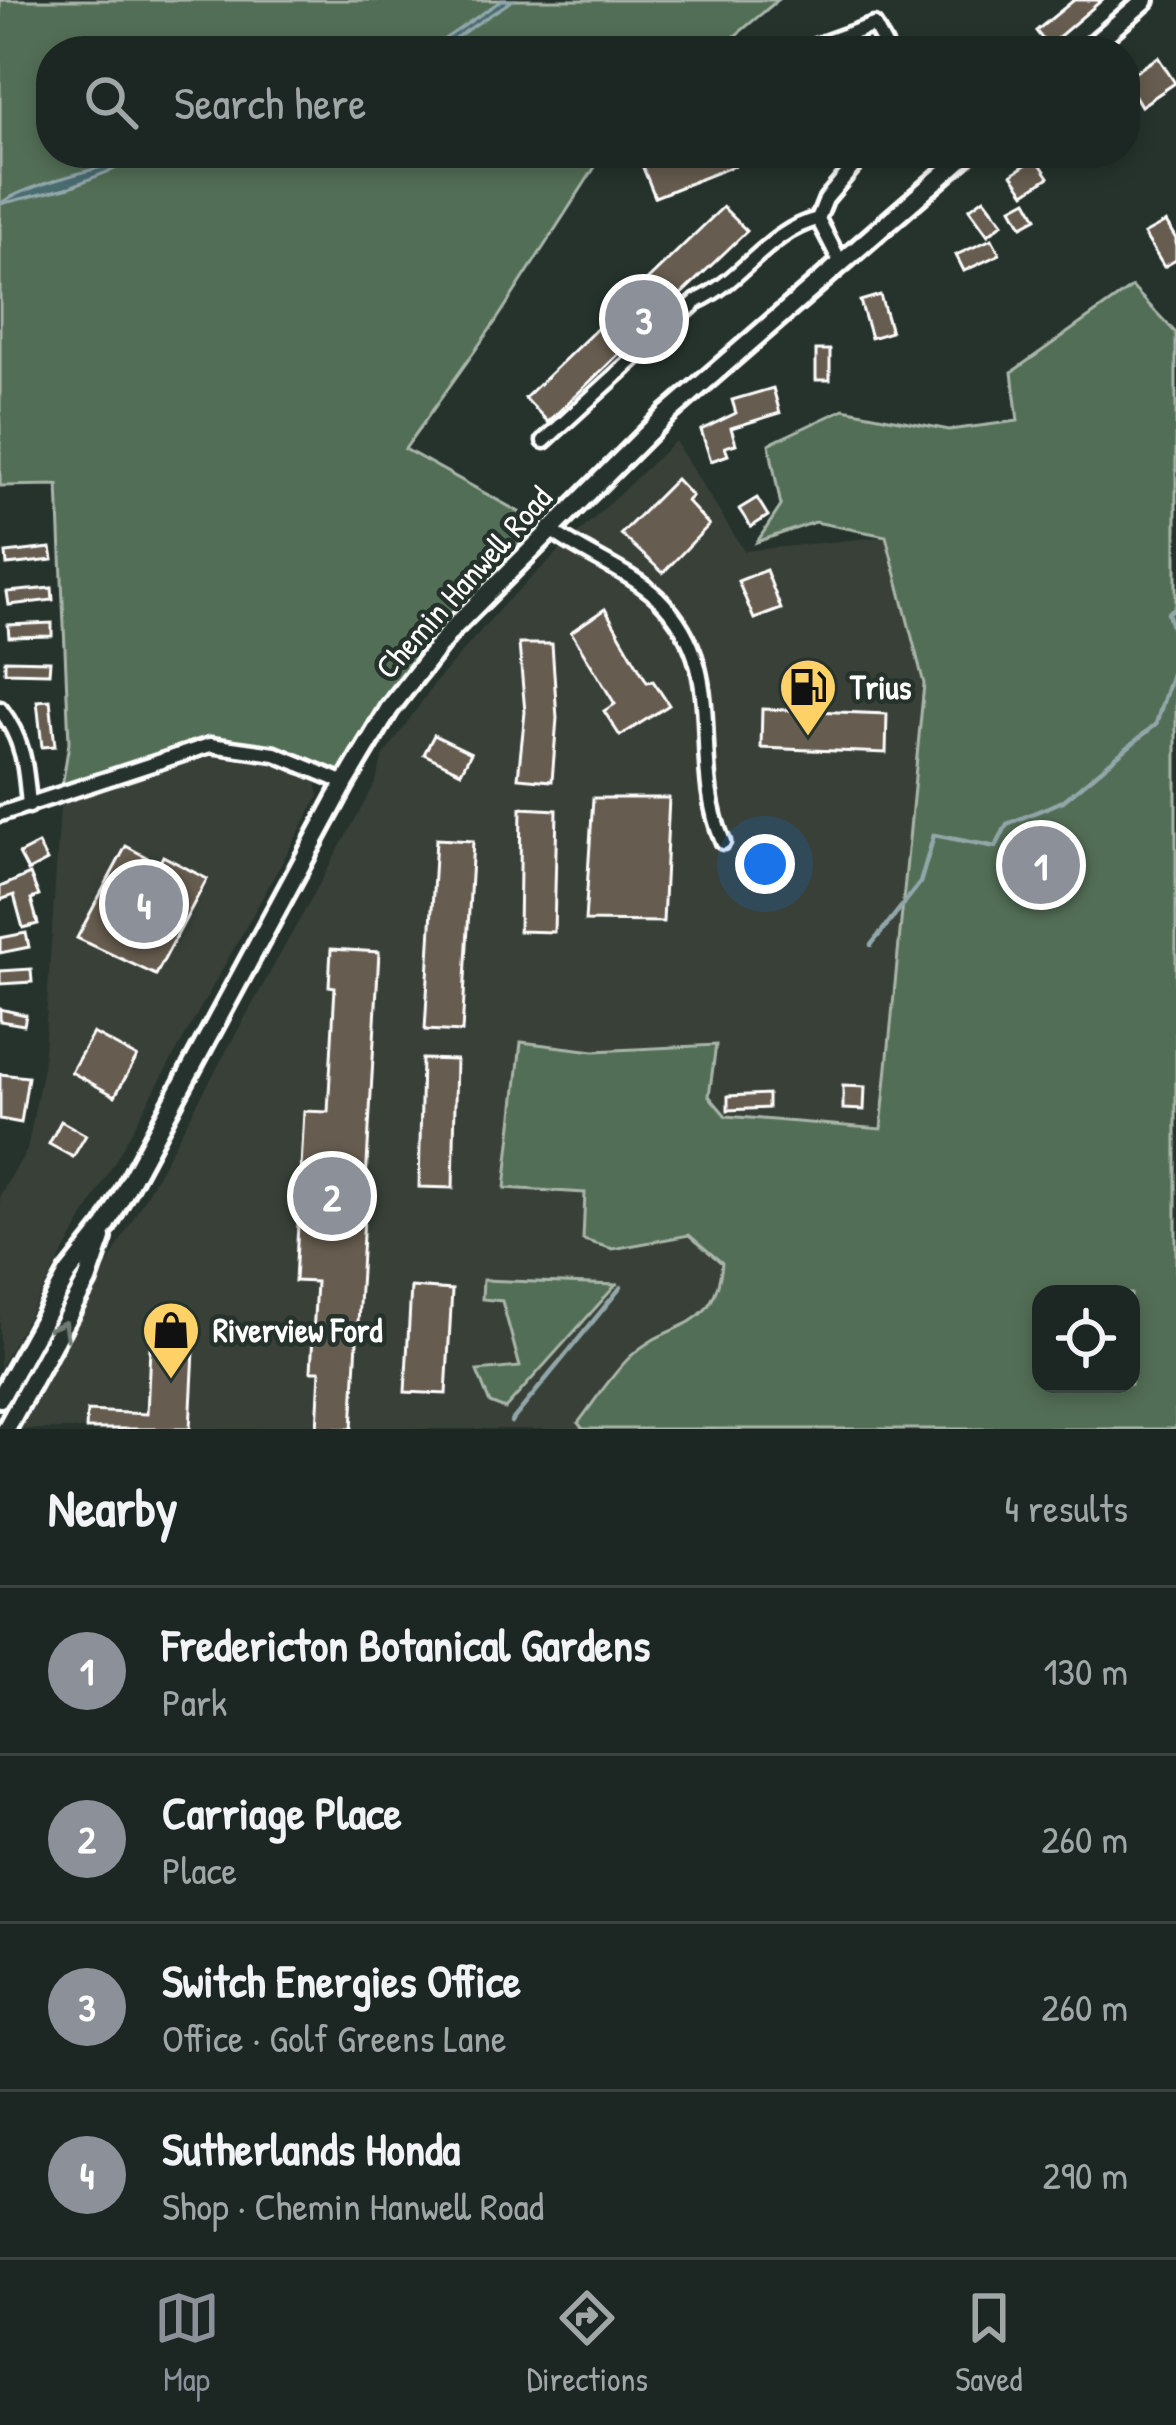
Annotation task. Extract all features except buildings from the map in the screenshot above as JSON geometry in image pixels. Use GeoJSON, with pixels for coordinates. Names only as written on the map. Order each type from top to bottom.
{"type":"FeatureCollection","features":[{"type":"Feature","properties":{"kind":"main road"},"geometry":{"type":"LineString","coordinates":[[1103,36],[1144,0]]}},
{"type":"Feature","properties":{"kind":"main road","name":"Chemin Hanwell Road"},"geometry":{"type":"LineString","coordinates":[[6,1429],[87,1281],[106,1226],[389,709],[451,630],[548,528],[668,414],[951,168]]}},
{"type":"Feature","properties":{"kind":"main road","name":"Chemin Hanwell Road"},"geometry":{"type":"LineString","coordinates":[[0,1398],[68,1274],[106,1226]]}},
{"type":"Feature","properties":{"kind":"street"},"geometry":{"type":"LineString","coordinates":[[845,36],[874,26],[880,36]]}},
{"type":"Feature","properties":{"kind":"street"},"geometry":{"type":"LineString","coordinates":[[841,263],[818,219],[826,199],[852,168]]}},
{"type":"Feature","properties":{"kind":"street"},"geometry":{"type":"LineString","coordinates":[[544,441],[697,301],[727,287],[791,226],[818,219]]}},
{"type":"Feature","properties":{"kind":"street"},"geometry":{"type":"LineString","coordinates":[[548,528],[656,596],[687,634],[699,658],[704,689],[709,809],[724,842]]}},
{"type":"Feature","properties":{"kind":"street"},"geometry":{"type":"LineString","coordinates":[[0,709],[15,726],[25,755],[29,806]]}},
{"type":"Feature","properties":{"kind":"street"},"geometry":{"type":"LineString","coordinates":[[0,814],[210,745],[275,754],[345,783]]}},
{"type":"Feature","properties":{"kind":"shaded area"},"geometry":{"type":"Polygon","coordinates":[[[675,441],[744,551],[887,536],[924,684],[881,1129],[726,1116],[709,1096],[715,1045],[594,1051],[522,1042],[613,1248],[689,1235],[723,1263],[718,1296],[688,1327],[633,1354],[578,1422],[583,1429],[16,1429],[375,784],[383,757],[434,684],[505,603],[675,441]]]}},
{"type":"Feature","properties":{"kind":"shaded area"},"geometry":{"type":"Polygon","coordinates":[[[210,745],[313,767],[319,796],[0,1367],[0,1195],[27,1150],[43,1067],[61,793],[210,745]]]}},
{"type":"Feature","properties":{"kind":"green space"},"geometry":{"type":"Polygon","coordinates":[[[0,0],[778,0],[735,36],[36,36],[36,168],[594,168],[496,321],[405,449],[548,528],[451,630],[345,783],[313,767],[210,745],[61,793],[69,743],[58,485],[0,486],[0,0]]]}},
{"type":"Feature","properties":{"kind":"green space"},"geometry":{"type":"Polygon","coordinates":[[[1132,287],[1176,333],[1176,1429],[583,1429],[578,1423],[631,1356],[701,1314],[717,1286],[722,1263],[689,1235],[613,1249],[583,1240],[585,1193],[505,1188],[521,1042],[594,1051],[716,1045],[709,1096],[726,1116],[881,1129],[924,684],[886,536],[815,522],[757,542],[781,506],[769,444],[844,409],[949,430],[1018,421],[1012,372],[1132,287]]]}},
{"type":"Feature","properties":{"kind":"green space"},"geometry":{"type":"Polygon","coordinates":[[[483,1280],[616,1285],[505,1409],[490,1403],[477,1371],[520,1367],[502,1301],[482,1299],[483,1280]]]}},
{"type":"Feature","properties":{"kind":"water"},"geometry":{"type":"Polygon","coordinates":[[[502,0],[513,0],[458,36],[449,36],[502,0]]]}},
{"type":"Feature","properties":{"kind":"water"},"geometry":{"type":"Polygon","coordinates":[[[117,168],[70,187],[0,204],[49,182],[117,168]]]}},
{"type":"Feature","properties":{"kind":"waterway"},"geometry":{"type":"LineString","coordinates":[[1176,607],[1168,613],[1176,640]]}},
{"type":"Feature","properties":{"kind":"waterway"},"geometry":{"type":"LineString","coordinates":[[871,945],[920,883],[934,835],[996,847],[1007,824],[1063,801],[1156,724],[1176,661]]}},
{"type":"Feature","properties":{"kind":"waterway"},"geometry":{"type":"LineString","coordinates":[[511,1422],[621,1287]]}},
{"type":"Feature","properties":{"kind":"place","name":"Switch Energies Office"},"geometry":{"type":"Point","coordinates":[644,319]}},
{"type":"Feature","properties":{"kind":"place","name":"Trius"},"geometry":{"type":"Point","coordinates":[808,738]}},
{"type":"Feature","properties":{"kind":"place","name":"Fredericton Botanical Gardens"},"geometry":{"type":"Point","coordinates":[1041,865]}},
{"type":"Feature","properties":{"kind":"place","name":"Sutherlands Honda"},"geometry":{"type":"Point","coordinates":[144,904]}},
{"type":"Feature","properties":{"kind":"place","name":"Carriage Place"},"geometry":{"type":"Point","coordinates":[332,1196]}},
{"type":"Feature","properties":{"kind":"place","name":"Riverview Ford"},"geometry":{"type":"Point","coordinates":[171,1381]}}]}
